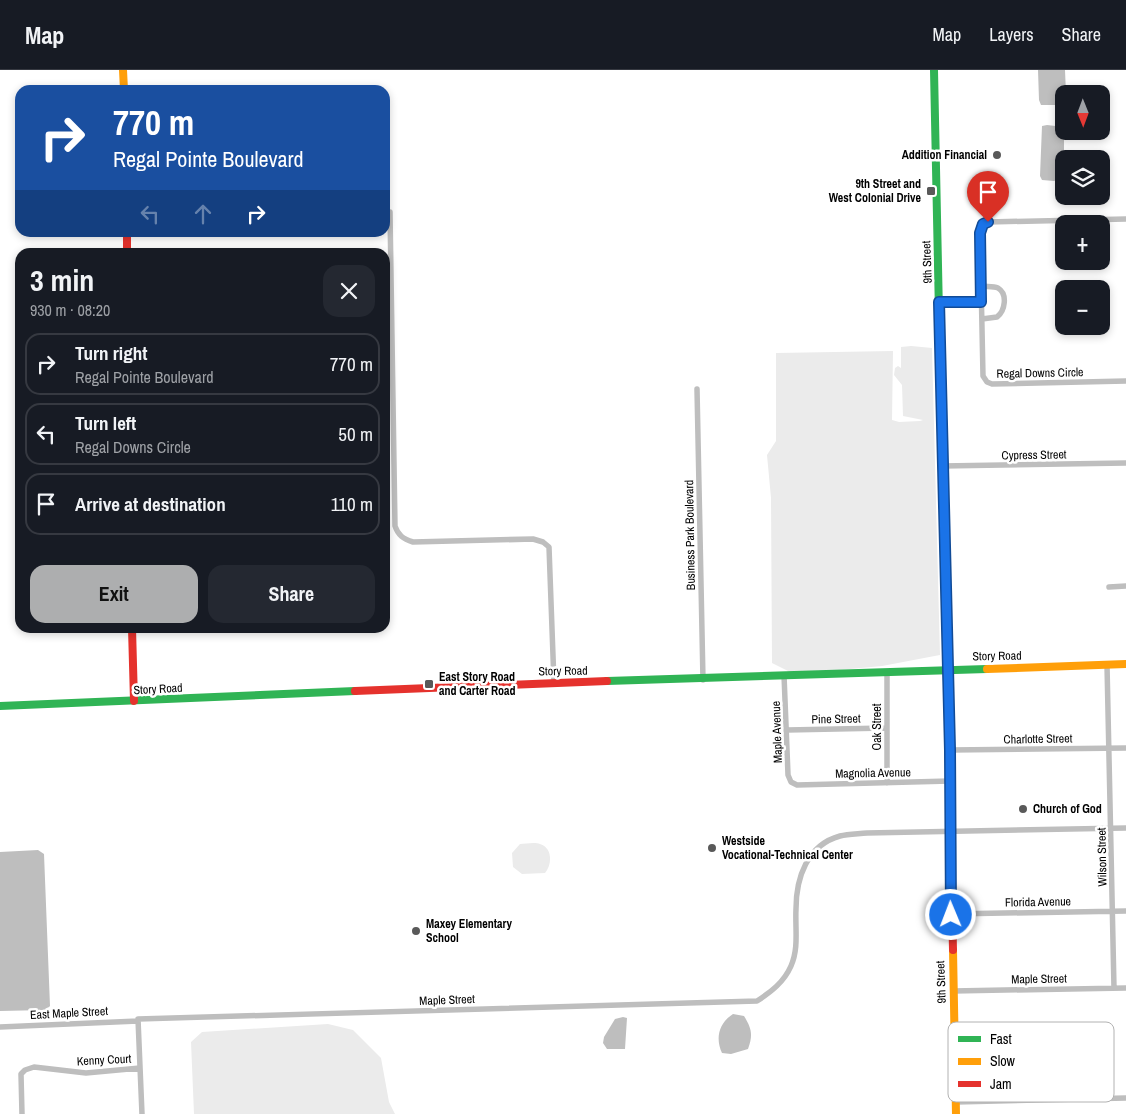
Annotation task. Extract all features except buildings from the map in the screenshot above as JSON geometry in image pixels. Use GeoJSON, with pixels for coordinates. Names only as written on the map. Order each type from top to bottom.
{"type":"FeatureCollection","features":[{"type":"Feature","properties":{"kind":"street"},"geometry":{"type":"LineString","coordinates":[[123,70],[124,85]]}},
{"type":"Feature","properties":{"kind":"street","name":"9th Street"},"geometry":{"type":"LineString","coordinates":[[934,70],[950,750],[949,831],[954,1022]]}},
{"type":"Feature","properties":{"kind":"street"},"geometry":{"type":"LineString","coordinates":[[390,212],[395,526],[404,539],[413,542],[533,538],[543,542],[550,548],[554,683]]}},
{"type":"Feature","properties":{"kind":"street","name":"Regal Downs Circle"},"geometry":{"type":"LineString","coordinates":[[1126,220],[988,222],[983,224],[980,233],[983,376],[987,382],[992,384],[1126,381]]}},
{"type":"Feature","properties":{"kind":"street"},"geometry":{"type":"LineString","coordinates":[[981,286],[995,287],[1001,290],[1004,309],[997,318],[982,319]]}},
{"type":"Feature","properties":{"kind":"street"},"geometry":{"type":"LineString","coordinates":[[939,302],[981,302]]}},
{"type":"Feature","properties":{"kind":"street","name":"Business Park Boulevard"},"geometry":{"type":"LineString","coordinates":[[697,389],[704,680]]}},
{"type":"Feature","properties":{"kind":"street","name":"Cypress Street"},"geometry":{"type":"LineString","coordinates":[[942,466],[1126,463]]}},
{"type":"Feature","properties":{"kind":"street"},"geometry":{"type":"LineString","coordinates":[[1108,587],[1126,586]]}},
{"type":"Feature","properties":{"kind":"street"},"geometry":{"type":"LineString","coordinates":[[132,633],[134,701]]}},
{"type":"Feature","properties":{"kind":"street","name":"Story Road"},"geometry":{"type":"LineString","coordinates":[[0,706],[554,683],[704,680],[784,675],[1126,664]]}},
{"type":"Feature","properties":{"kind":"street","name":"Wilson Street"},"geometry":{"type":"LineString","coordinates":[[1108,665],[1114,988]]}},
{"type":"Feature","properties":{"kind":"street","name":"Oak Street"},"geometry":{"type":"LineString","coordinates":[[886,783],[888,672]]}},
{"type":"Feature","properties":{"kind":"street","name":"Maple Avenue"},"geometry":{"type":"LineString","coordinates":[[784,675],[788,775],[791,782],[797,785]]}},
{"type":"Feature","properties":{"kind":"street","name":"Pine Street"},"geometry":{"type":"LineString","coordinates":[[787,730],[886,728]]}},
{"type":"Feature","properties":{"kind":"street","name":"Charlotte Street"},"geometry":{"type":"LineString","coordinates":[[950,750],[1126,748]]}},
{"type":"Feature","properties":{"kind":"street","name":"Magnolia Avenue"},"geometry":{"type":"LineString","coordinates":[[797,785],[950,782]]}},
{"type":"Feature","properties":{"kind":"street"},"geometry":{"type":"LineString","coordinates":[[949,831],[1126,828]]}},
{"type":"Feature","properties":{"kind":"street","name":"Maple Street"},"geometry":{"type":"LineString","coordinates":[[138,1020],[757,1001],[781,983],[791,966],[797,944],[796,909],[800,874],[808,858],[820,845],[840,836],[866,833],[949,831]]}},
{"type":"Feature","properties":{"kind":"street","name":"Florida Avenue"},"geometry":{"type":"LineString","coordinates":[[951,914],[1126,911]]}},
{"type":"Feature","properties":{"kind":"street","name":"Maple Street"},"geometry":{"type":"LineString","coordinates":[[953,991],[1126,988]]}},
{"type":"Feature","properties":{"kind":"street"},"geometry":{"type":"LineString","coordinates":[[138,1020],[142,1114]]}},
{"type":"Feature","properties":{"kind":"street","name":"East Maple Street"},"geometry":{"type":"LineString","coordinates":[[0,1027],[138,1020]]}},
{"type":"Feature","properties":{"kind":"street","name":"Kenny Court"},"geometry":{"type":"LineString","coordinates":[[22,1114],[21,1074],[25,1070],[34,1067],[86,1073],[140,1068]]}},
{"type":"Feature","properties":{"kind":"street","name":"9th Street"},"geometry":{"type":"LineString","coordinates":[[956,1102],[956,1114]]}},
{"type":"Feature","properties":{"kind":"shaded area"},"geometry":{"type":"Polygon","coordinates":[[[1038,70],[1065,70],[1066,85],[1055,85],[1055,105],[1041,105],[1039,100],[1038,70]]]}},
{"type":"Feature","properties":{"kind":"shaded area"},"geometry":{"type":"Polygon","coordinates":[[[1042,126],[1055,126],[1055,140],[1064,140],[1064,150],[1055,150],[1054,181],[1042,180],[1040,176],[1042,126]]]}},
{"type":"Feature","properties":{"kind":"shaded area"},"geometry":{"type":"Polygon","coordinates":[[[901,347],[932,348],[940,655],[882,666],[794,674],[772,663],[771,498],[767,455],[776,441],[776,353],[893,351],[892,420],[899,422],[920,421],[923,420],[903,416],[902,385],[894,375],[895,368],[898,366],[901,368],[901,347]]]}},
{"type":"Feature","properties":{"kind":"shaded area"},"geometry":{"type":"Polygon","coordinates":[[[538,843],[547,849],[550,861],[545,873],[522,874],[513,867],[512,853],[520,844],[538,843]]]}},
{"type":"Feature","properties":{"kind":"shaded area"},"geometry":{"type":"Polygon","coordinates":[[[38,850],[44,854],[50,1006],[46,1010],[0,1011],[0,852],[38,850]]]}},
{"type":"Feature","properties":{"kind":"shaded area"},"geometry":{"type":"Polygon","coordinates":[[[733,1014],[744,1016],[747,1021],[751,1032],[750,1044],[748,1049],[731,1054],[722,1053],[719,1042],[720,1031],[724,1022],[733,1014]]]}},
{"type":"Feature","properties":{"kind":"shaded area"},"geometry":{"type":"Polygon","coordinates":[[[627,1018],[625,1049],[607,1049],[603,1043],[604,1037],[615,1019],[627,1018]]]}},
{"type":"Feature","properties":{"kind":"shaded area"},"geometry":{"type":"Polygon","coordinates":[[[328,1024],[353,1030],[381,1058],[389,1102],[395,1114],[194,1114],[191,1042],[202,1032],[328,1024]]]}},
{"type":"Feature","properties":{"kind":"traffic: fast"},"geometry":{"type":"LineString","coordinates":[[934,70],[944,559]]}},
{"type":"Feature","properties":{"kind":"traffic: fast"},"geometry":{"type":"LineString","coordinates":[[607,681],[987,669]]}},
{"type":"Feature","properties":{"kind":"traffic: fast"},"geometry":{"type":"LineString","coordinates":[[0,706],[355,691]]}},
{"type":"Feature","properties":{"kind":"traffic: slow"},"geometry":{"type":"LineString","coordinates":[[123,70],[124,85]]}},
{"type":"Feature","properties":{"kind":"traffic: slow"},"geometry":{"type":"LineString","coordinates":[[944,559],[948,722]]}},
{"type":"Feature","properties":{"kind":"traffic: slow"},"geometry":{"type":"LineString","coordinates":[[987,669],[1126,664]]}},
{"type":"Feature","properties":{"kind":"traffic: slow"},"geometry":{"type":"LineString","coordinates":[[953,950],[954,1022]]}},
{"type":"Feature","properties":{"kind":"traffic: slow"},"geometry":{"type":"LineString","coordinates":[[956,1102],[956,1114]]}},
{"type":"Feature","properties":{"kind":"traffic: jam"},"geometry":{"type":"LineString","coordinates":[[127,237],[127,248]]}},
{"type":"Feature","properties":{"kind":"traffic: jam"},"geometry":{"type":"LineString","coordinates":[[132,633],[134,701]]}},
{"type":"Feature","properties":{"kind":"traffic: jam"},"geometry":{"type":"LineString","coordinates":[[355,691],[607,681]]}},
{"type":"Feature","properties":{"kind":"traffic: jam"},"geometry":{"type":"LineString","coordinates":[[948,722],[953,950]]}},
{"type":"Feature","properties":{"kind":"place","name":"Addition Financial"},"geometry":{"type":"Point","coordinates":[997,155]}},
{"type":"Feature","properties":{"kind":"place","name":"9th Street and West Colonial Drive"},"geometry":{"type":"Point","coordinates":[931,191]}},
{"type":"Feature","properties":{"kind":"place","name":"East Story Road and Carter Road"},"geometry":{"type":"Point","coordinates":[429,684]}},
{"type":"Feature","properties":{"kind":"place","name":"Church of God"},"geometry":{"type":"Point","coordinates":[1023,809]}},
{"type":"Feature","properties":{"kind":"place","name":"Westside Vocational-Technical Center"},"geometry":{"type":"Point","coordinates":[712,848]}},
{"type":"Feature","properties":{"kind":"place","name":"Maxey Elementary School"},"geometry":{"type":"Point","coordinates":[416,931]}},
{"type":"Feature","properties":{"kind":"route"},"geometry":{"type":"LineString","coordinates":[[951,915],[950,750],[943,530],[939,302],[981,302],[980,233],[983,224],[988,222]]}}]}
